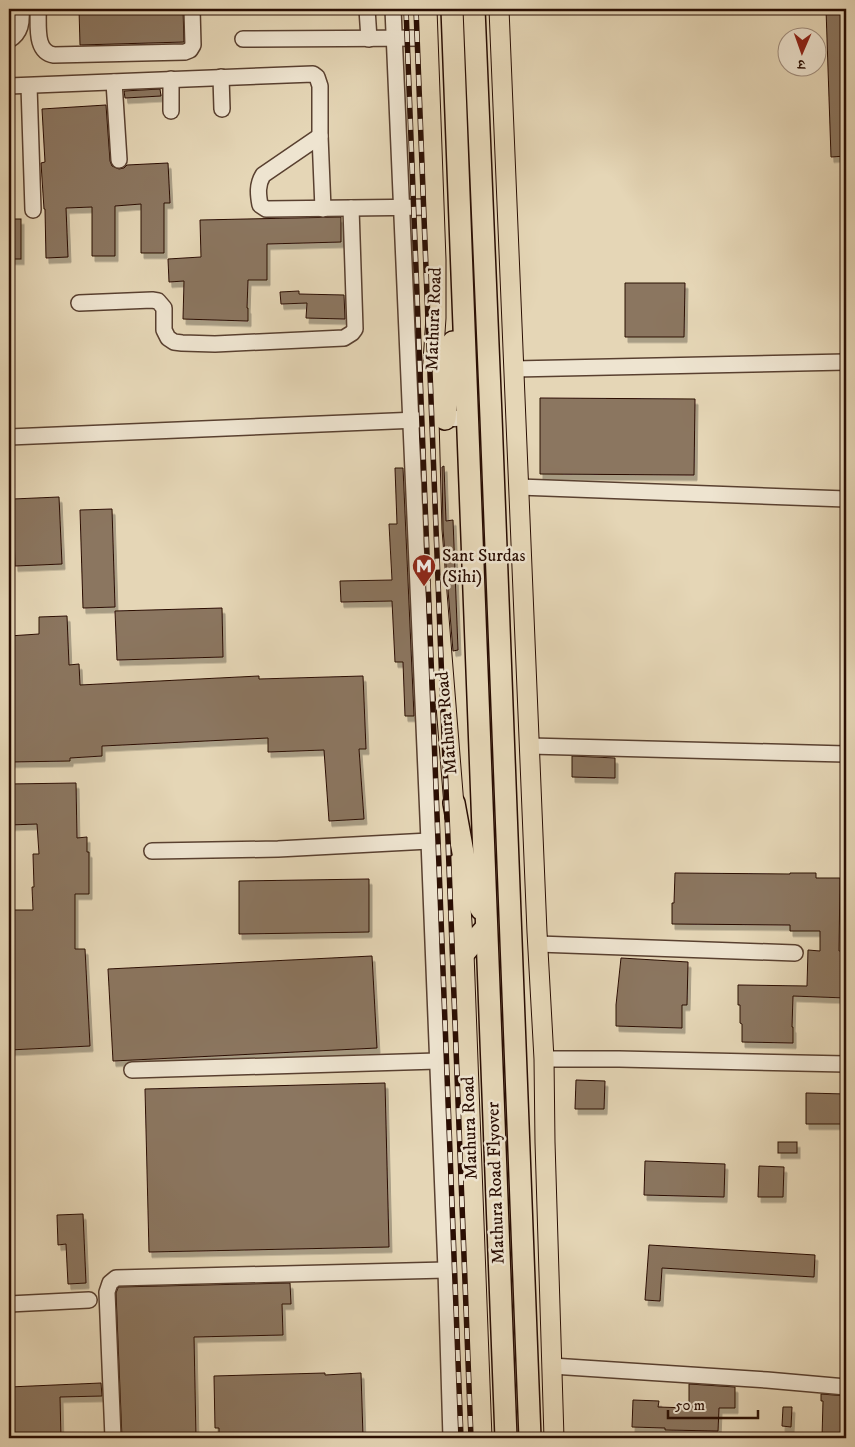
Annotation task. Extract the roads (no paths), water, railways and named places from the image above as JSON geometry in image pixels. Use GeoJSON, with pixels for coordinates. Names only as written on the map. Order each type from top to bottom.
{"type":"FeatureCollection","features":[{"type":"Feature","properties":{"kind":"highway","name":"Mathura Road"},"geometry":{"type":"LineString","coordinates":[[452,9],[486,923]]}},
{"type":"Feature","properties":{"kind":"highway"},"geometry":{"type":"LineString","coordinates":[[474,9],[530,1438]]}},
{"type":"Feature","properties":{"kind":"highway"},"geometry":{"type":"LineString","coordinates":[[428,419],[461,266]]}},
{"type":"Feature","properties":{"kind":"highway"},"geometry":{"type":"LineString","coordinates":[[454,803],[468,880],[486,923],[464,953]]}},
{"type":"Feature","properties":{"kind":"highway","name":"Mathura Road Flyover"},"geometry":{"type":"LineString","coordinates":[[486,923],[506,1438]]}},
{"type":"Feature","properties":{"kind":"main road","name":"Mathura Road"},"geometry":{"type":"LineString","coordinates":[[427,9],[436,260],[436,318],[428,419],[432,530],[464,953],[482,1438]]}},
{"type":"Feature","properties":{"kind":"main road"},"geometry":{"type":"LineString","coordinates":[[499,9],[544,1059],[554,1438]]}},
{"type":"Feature","properties":{"kind":"street"},"geometry":{"type":"LineString","coordinates":[[9,40],[19,30],[22,16],[21,9]]}},
{"type":"Feature","properties":{"kind":"street"},"geometry":{"type":"LineString","coordinates":[[38,9],[39,41],[45,53],[54,56],[185,52],[190,50],[193,45],[192,9]]}},
{"type":"Feature","properties":{"kind":"street"},"geometry":{"type":"LineString","coordinates":[[367,9],[369,39]]}},
{"type":"Feature","properties":{"kind":"street"},"geometry":{"type":"LineString","coordinates":[[393,9],[401,207],[428,419],[429,841],[452,1438]]}},
{"type":"Feature","properties":{"kind":"street"},"geometry":{"type":"LineString","coordinates":[[243,39],[428,38]]}},
{"type":"Feature","properties":{"kind":"street"},"geometry":{"type":"LineString","coordinates":[[9,86],[313,74],[317,77],[320,86],[323,209]]}},
{"type":"Feature","properties":{"kind":"street"},"geometry":{"type":"LineString","coordinates":[[221,77],[222,109]]}},
{"type":"Feature","properties":{"kind":"street"},"geometry":{"type":"LineString","coordinates":[[171,80],[171,111]]}},
{"type":"Feature","properties":{"kind":"street"},"geometry":{"type":"LineString","coordinates":[[114,82],[119,160]]}},
{"type":"Feature","properties":{"kind":"street"},"geometry":{"type":"LineString","coordinates":[[29,86],[33,210]]}},
{"type":"Feature","properties":{"kind":"street"},"geometry":{"type":"LineString","coordinates":[[320,136],[266,172],[260,179],[258,188],[260,205],[264,208],[323,209],[434,207]]}},
{"type":"Feature","properties":{"kind":"street"},"geometry":{"type":"LineString","coordinates":[[79,303],[158,301],[164,308],[164,330],[168,338],[182,344],[344,338],[355,329],[351,208]]}},
{"type":"Feature","properties":{"kind":"street"},"geometry":{"type":"LineString","coordinates":[[514,369],[846,362]]}},
{"type":"Feature","properties":{"kind":"street"},"geometry":{"type":"LineString","coordinates":[[9,436],[466,418]]}},
{"type":"Feature","properties":{"kind":"street"},"geometry":{"type":"LineString","coordinates":[[519,487],[846,499]]}},
{"type":"Feature","properties":{"kind":"street"},"geometry":{"type":"LineString","coordinates":[[530,746],[846,754]]}},
{"type":"Feature","properties":{"kind":"street"},"geometry":{"type":"LineString","coordinates":[[152,851],[278,849],[429,841]]}},
{"type":"Feature","properties":{"kind":"street"},"geometry":{"type":"LineString","coordinates":[[538,944],[795,953]]}},
{"type":"Feature","properties":{"kind":"street"},"geometry":{"type":"LineString","coordinates":[[544,1059],[846,1064]]}},
{"type":"Feature","properties":{"kind":"street"},"geometry":{"type":"LineString","coordinates":[[132,1070],[437,1061]]}},
{"type":"Feature","properties":{"kind":"street"},"geometry":{"type":"LineString","coordinates":[[113,1438],[107,1292],[110,1283],[116,1278],[446,1270]]}},
{"type":"Feature","properties":{"kind":"street"},"geometry":{"type":"LineString","coordinates":[[9,1304],[90,1300]]}},
{"type":"Feature","properties":{"kind":"street"},"geometry":{"type":"LineString","coordinates":[[552,1366],[846,1387]]}},
{"type":"Feature","properties":{"kind":"railway"},"geometry":{"type":"LineString","coordinates":[[406,9],[461,1438]]}},
{"type":"Feature","properties":{"kind":"railway"},"geometry":{"type":"LineString","coordinates":[[416,9],[471,1438]]}},
{"type":"Feature","properties":{"kind":"place","name":"Sant Surdas (Sihi)"},"geometry":{"type":"Point","coordinates":[424,587]}}]}
